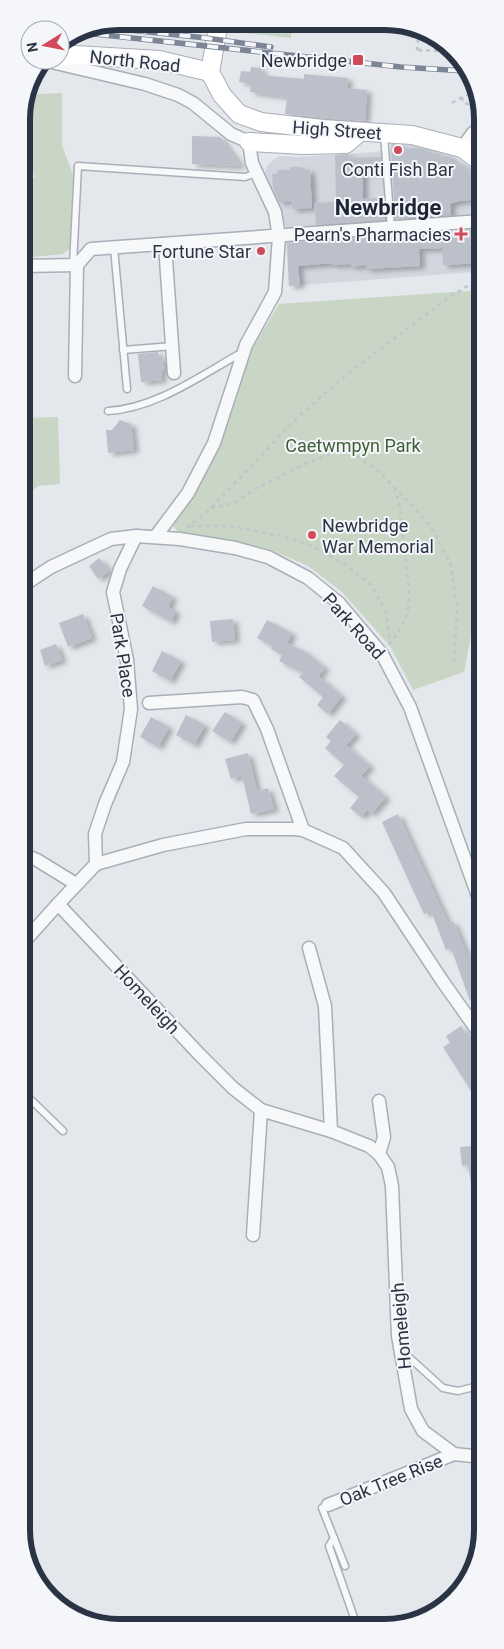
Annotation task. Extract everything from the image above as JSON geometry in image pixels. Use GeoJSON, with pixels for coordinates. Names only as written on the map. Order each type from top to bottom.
{"type":"FeatureCollection","features":[{"type":"Feature","properties":{"kind":"street"},"geometry":{"type":"LineString","coordinates":[[210,72],[218,30]]}},
{"type":"Feature","properties":{"kind":"street","name":"North Road"},"geometry":{"type":"LineString","coordinates":[[70,55],[159,60],[210,72]]}},
{"type":"Feature","properties":{"kind":"street"},"geometry":{"type":"LineString","coordinates":[[70,67],[145,84],[178,95],[193,103],[231,134],[249,142],[303,145],[346,144],[360,132]]}},
{"type":"Feature","properties":{"kind":"street","name":"High Street"},"geometry":{"type":"LineString","coordinates":[[210,72],[222,95],[239,114],[260,122],[280,126],[412,135],[474,155]]}},
{"type":"Feature","properties":{"kind":"street"},"geometry":{"type":"LineString","coordinates":[[156,536],[188,493],[214,443],[244,351],[275,292],[279,237],[275,212],[252,163],[249,142]]}},
{"type":"Feature","properties":{"kind":"street"},"geometry":{"type":"LineString","coordinates":[[30,266],[75,264],[91,250],[474,222]]}},
{"type":"Feature","properties":{"kind":"street"},"geometry":{"type":"LineString","coordinates":[[166,245],[174,373]]}},
{"type":"Feature","properties":{"kind":"street"},"geometry":{"type":"LineString","coordinates":[[75,264],[75,376]]}},
{"type":"Feature","properties":{"kind":"street","name":"Park Road"},"geometry":{"type":"LineString","coordinates":[[30,581],[51,567],[111,540],[136,536],[174,538],[235,548],[268,557],[308,578],[339,603],[386,649],[410,707],[474,885]]}},
{"type":"Feature","properties":{"kind":"street","name":"Park Place"},"geometry":{"type":"LineString","coordinates":[[96,864],[95,834],[105,804],[123,762],[131,709],[127,660],[113,592],[120,569],[136,536]]}},
{"type":"Feature","properties":{"kind":"street","name":"Park Place"},"geometry":{"type":"LineString","coordinates":[[149,703],[242,697],[253,700],[267,729],[303,830]]}},
{"type":"Feature","properties":{"kind":"street"},"geometry":{"type":"LineString","coordinates":[[30,935],[96,864],[163,845],[246,829],[303,830],[343,848],[384,893],[474,1025]]}},
{"type":"Feature","properties":{"kind":"street"},"geometry":{"type":"LineString","coordinates":[[30,857],[76,884]]}},
{"type":"Feature","properties":{"kind":"street","name":"Homeleigh"},"geometry":{"type":"LineString","coordinates":[[58,904],[199,1054],[233,1088],[261,1110],[331,1131],[368,1146],[379,1154],[388,1167],[392,1186],[398,1336],[410,1409],[423,1430],[454,1454]]}},
{"type":"Feature","properties":{"kind":"street"},"geometry":{"type":"LineString","coordinates":[[309,948],[325,1006],[331,1131]]}},
{"type":"Feature","properties":{"kind":"street"},"geometry":{"type":"LineString","coordinates":[[379,1101],[384,1137],[379,1154]]}},
{"type":"Feature","properties":{"kind":"street"},"geometry":{"type":"LineString","coordinates":[[253,1235],[261,1110]]}},
{"type":"Feature","properties":{"kind":"street"},"geometry":{"type":"LineString","coordinates":[[454,1454],[474,1456]]}},
{"type":"Feature","properties":{"kind":"street","name":"Oak Tree Rise"},"geometry":{"type":"LineString","coordinates":[[328,1505],[454,1454]]}},
{"type":"Feature","properties":{"kind":"lane"},"geometry":{"type":"LineString","coordinates":[[384,133],[390,228]]}},
{"type":"Feature","properties":{"kind":"lane"},"geometry":{"type":"LineString","coordinates":[[75,264],[78,166],[245,177],[257,173]]}},
{"type":"Feature","properties":{"kind":"lane"},"geometry":{"type":"LineString","coordinates":[[114,248],[127,389]]}},
{"type":"Feature","properties":{"kind":"lane"},"geometry":{"type":"LineString","coordinates":[[123,350],[172,346]]}},
{"type":"Feature","properties":{"kind":"lane"},"geometry":{"type":"LineString","coordinates":[[108,411],[125,410],[171,393],[244,351]]}},
{"type":"Feature","properties":{"kind":"lane"},"geometry":{"type":"LineString","coordinates":[[30,1100],[63,1132]]}},
{"type":"Feature","properties":{"kind":"lane"},"geometry":{"type":"LineString","coordinates":[[401,1350],[443,1388],[458,1391],[474,1387]]}},
{"type":"Feature","properties":{"kind":"lane"},"geometry":{"type":"LineString","coordinates":[[328,1505],[322,1508],[345,1566]]}},
{"type":"Feature","properties":{"kind":"lane"},"geometry":{"type":"LineString","coordinates":[[334,1538],[329,1546],[355,1619]]}},
{"type":"Feature","properties":{"kind":"path"},"geometry":{"type":"LineString","coordinates":[[418,39],[416,49],[420,51],[444,52]]}},
{"type":"Feature","properties":{"kind":"path"},"geometry":{"type":"LineString","coordinates":[[465,95],[462,98],[463,102],[472,104]]}},
{"type":"Feature","properties":{"kind":"path"},"geometry":{"type":"LineString","coordinates":[[452,103],[465,95],[470,95]]}},
{"type":"Feature","properties":{"kind":"path"},"geometry":{"type":"LineString","coordinates":[[174,538],[211,508],[300,415],[340,380],[451,296],[474,282]]}},
{"type":"Feature","properties":{"kind":"path"},"geometry":{"type":"LineString","coordinates":[[211,508],[234,503],[303,465],[337,452],[352,453],[377,470],[431,527],[450,562],[457,607],[454,666]]}},
{"type":"Feature","properties":{"kind":"path"},"geometry":{"type":"LineString","coordinates":[[386,649],[397,634],[408,613],[409,587],[400,502],[395,487]]}},
{"type":"Feature","properties":{"kind":"path"},"geometry":{"type":"LineString","coordinates":[[189,526],[228,526],[281,536],[312,546],[345,564],[372,586],[386,612],[386,649]]}},
{"type":"Feature","properties":{"kind":"shaded area"},"geometry":{"type":"Polygon","coordinates":[[[410,144],[429,146],[455,157],[474,169],[474,272],[289,286],[286,227],[265,174],[267,166],[280,156],[297,157],[376,152],[410,144]]]}},
{"type":"Feature","properties":{"kind":"green space"},"geometry":{"type":"Polygon","coordinates":[[[226,30],[292,30],[291,38],[226,30]]]}},
{"type":"Feature","properties":{"kind":"green space"},"geometry":{"type":"Polygon","coordinates":[[[34,93],[62,93],[62,145],[73,175],[70,248],[63,254],[30,257],[30,178],[35,177],[30,161],[30,113],[33,96],[34,93]]]}},
{"type":"Feature","properties":{"kind":"green space","name":"Caetwmpyn Park"},"geometry":{"type":"Polygon","coordinates":[[[474,290],[474,620],[464,672],[413,690],[390,646],[342,592],[308,566],[269,549],[196,534],[180,534],[171,524],[233,398],[250,352],[279,304],[474,290]]]}},
{"type":"Feature","properties":{"kind":"green space"},"geometry":{"type":"Polygon","coordinates":[[[58,417],[60,484],[38,486],[30,493],[30,418],[58,417]]]}},
{"type":"Feature","properties":{"kind":"building"},"geometry":{"type":"Polygon","coordinates":[[[251,67],[262,68],[261,74],[271,76],[304,79],[304,74],[348,78],[347,88],[367,90],[365,121],[285,114],[287,97],[250,92],[251,84],[239,82],[241,71],[250,72],[251,67]]]}},
{"type":"Feature","properties":{"kind":"building"},"geometry":{"type":"Polygon","coordinates":[[[192,136],[220,137],[241,166],[192,164],[192,136]]]}},
{"type":"Feature","properties":{"kind":"building"},"geometry":{"type":"Polygon","coordinates":[[[391,144],[401,145],[401,149],[419,148],[427,152],[437,153],[438,157],[449,156],[450,160],[474,172],[474,203],[471,200],[450,204],[451,215],[395,219],[391,144]]]}},
{"type":"Feature","properties":{"kind":"building"},"geometry":{"type":"Polygon","coordinates":[[[349,154],[350,158],[381,157],[382,172],[363,173],[363,199],[384,198],[385,220],[316,225],[314,203],[336,202],[335,155],[349,154]]]}},
{"type":"Feature","properties":{"kind":"building"},"geometry":{"type":"Polygon","coordinates":[[[290,167],[301,167],[301,170],[310,170],[312,208],[292,209],[291,201],[279,202],[273,188],[272,174],[278,173],[278,170],[290,170],[290,167]]]}},
{"type":"Feature","properties":{"kind":"building"},"geometry":{"type":"Polygon","coordinates":[[[474,230],[474,263],[443,265],[442,248],[419,249],[420,266],[366,269],[366,265],[351,267],[351,264],[332,265],[332,263],[298,266],[300,285],[289,286],[287,243],[474,230]]]}},
{"type":"Feature","properties":{"kind":"building"},"geometry":{"type":"Polygon","coordinates":[[[158,352],[159,358],[162,358],[164,371],[161,371],[162,380],[141,382],[138,354],[158,352]]]}},
{"type":"Feature","properties":{"kind":"building"},"geometry":{"type":"Polygon","coordinates":[[[120,420],[131,424],[134,450],[108,453],[106,430],[112,430],[120,420]]]}},
{"type":"Feature","properties":{"kind":"building"},"geometry":{"type":"Polygon","coordinates":[[[99,558],[109,571],[98,579],[89,566],[99,558]]]}},
{"type":"Feature","properties":{"kind":"building"},"geometry":{"type":"Polygon","coordinates":[[[153,586],[173,597],[168,607],[176,611],[171,622],[142,606],[153,586]]]}},
{"type":"Feature","properties":{"kind":"building"},"geometry":{"type":"Polygon","coordinates":[[[83,614],[92,638],[68,647],[59,623],[83,614]]]}},
{"type":"Feature","properties":{"kind":"building"},"geometry":{"type":"Polygon","coordinates":[[[233,619],[235,640],[212,642],[210,621],[233,619]]]}},
{"type":"Feature","properties":{"kind":"building"},"geometry":{"type":"Polygon","coordinates":[[[267,620],[292,633],[287,643],[304,651],[325,668],[318,676],[342,696],[328,714],[317,705],[323,697],[299,677],[303,673],[279,661],[282,655],[271,649],[272,646],[257,638],[267,620]]]}},
{"type":"Feature","properties":{"kind":"building"},"geometry":{"type":"Polygon","coordinates":[[[56,644],[62,660],[45,666],[40,650],[56,644]]]}},
{"type":"Feature","properties":{"kind":"building"},"geometry":{"type":"Polygon","coordinates":[[[162,651],[181,661],[170,681],[152,671],[162,651]]]}},
{"type":"Feature","properties":{"kind":"building"},"geometry":{"type":"Polygon","coordinates":[[[225,712],[242,723],[230,742],[212,731],[225,712]]]}},
{"type":"Feature","properties":{"kind":"building"},"geometry":{"type":"Polygon","coordinates":[[[186,715],[205,725],[194,745],[176,735],[186,715]]]}},
{"type":"Feature","properties":{"kind":"building"},"geometry":{"type":"Polygon","coordinates":[[[151,717],[169,727],[158,747],[140,737],[151,717]]]}},
{"type":"Feature","properties":{"kind":"building"},"geometry":{"type":"Polygon","coordinates":[[[340,720],[356,734],[346,745],[370,766],[361,776],[386,797],[371,814],[367,810],[361,817],[350,808],[359,797],[334,776],[344,765],[325,748],[331,741],[326,737],[340,720]]]}},
{"type":"Feature","properties":{"kind":"building"},"geometry":{"type":"Polygon","coordinates":[[[248,753],[257,791],[268,788],[274,809],[251,814],[242,776],[231,779],[225,759],[248,753]]]}},
{"type":"Feature","properties":{"kind":"building"},"geometry":{"type":"Polygon","coordinates":[[[398,814],[448,923],[453,921],[467,955],[472,954],[474,959],[474,999],[470,1001],[451,948],[446,950],[431,911],[424,914],[382,822],[398,814]]]}},
{"type":"Feature","properties":{"kind":"building"},"geometry":{"type":"Polygon","coordinates":[[[461,1026],[474,1046],[474,1095],[443,1047],[450,1043],[446,1036],[461,1026]]]}},
{"type":"Feature","properties":{"kind":"building"},"geometry":{"type":"Polygon","coordinates":[[[472,1146],[474,1184],[471,1184],[468,1165],[462,1166],[460,1147],[472,1146]]]}},
{"type":"Feature","properties":{"kind":"railway"},"geometry":{"type":"LineString","coordinates":[[130,30],[271,47]]}},
{"type":"Feature","properties":{"kind":"railway"},"geometry":{"type":"LineString","coordinates":[[94,34],[401,67],[460,71]]}},
{"type":"Feature","properties":{"kind":"place","name":"Newbridge"},"geometry":{"type":"Point","coordinates":[358,60]}},
{"type":"Feature","properties":{"kind":"place","name":"Conti Fish Bar"},"geometry":{"type":"Point","coordinates":[398,150]}},
{"type":"Feature","properties":{"kind":"place","name":"Pearn's Pharmacies"},"geometry":{"type":"Point","coordinates":[461,234]}},
{"type":"Feature","properties":{"kind":"place","name":"Fortune Star"},"geometry":{"type":"Point","coordinates":[261,251]}},
{"type":"Feature","properties":{"kind":"place","name":"Newbridge War Memorial"},"geometry":{"type":"Point","coordinates":[312,535]}},
{"type":"Feature","properties":{"kind":"district","name":"Newbridge"},"geometry":{"type":"Point","coordinates":[388,207]}}]}
